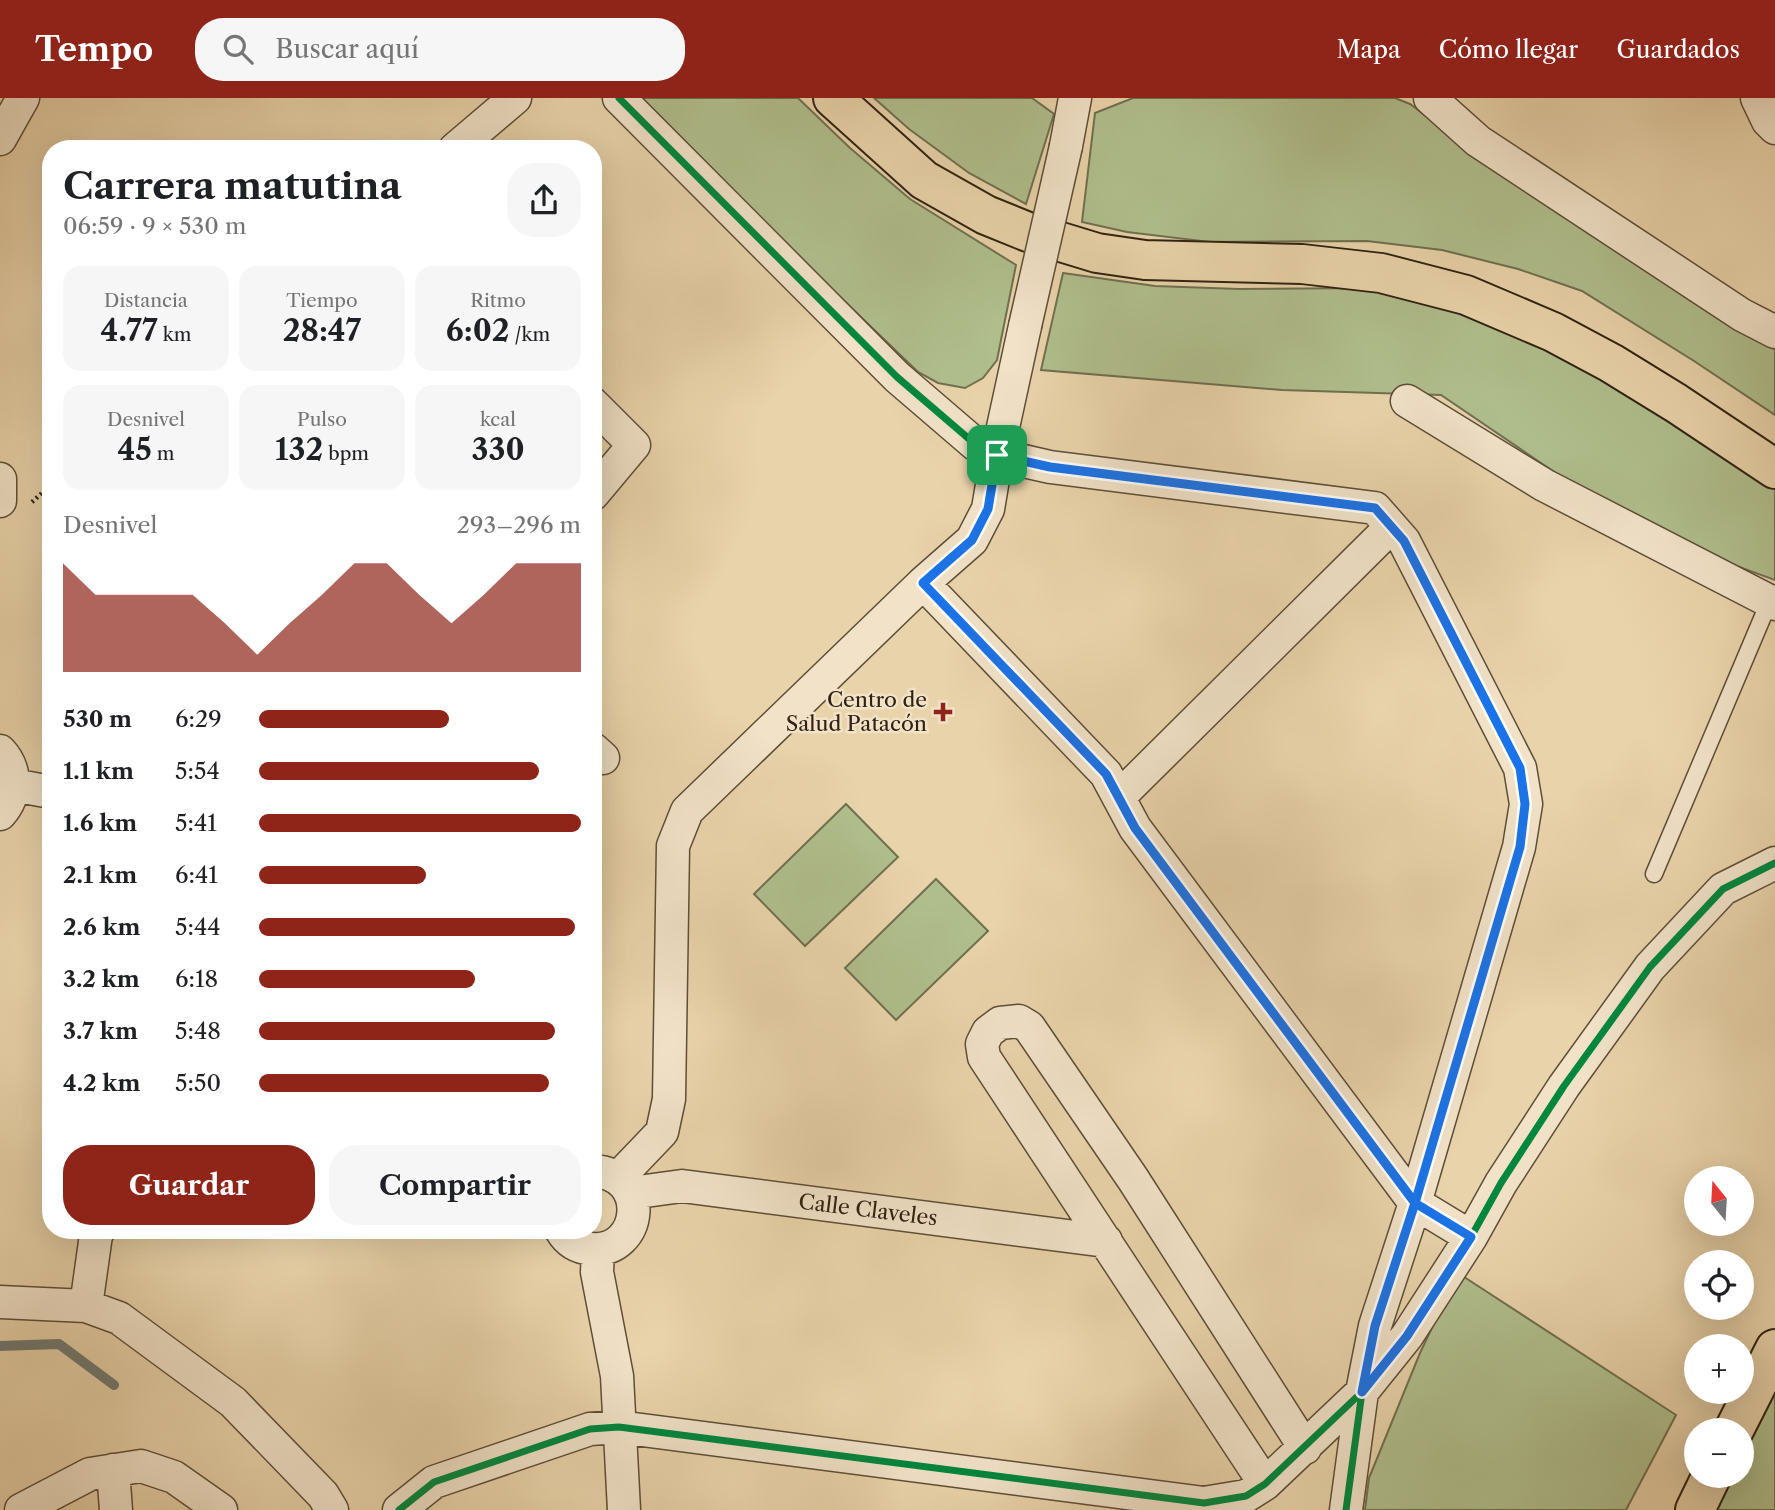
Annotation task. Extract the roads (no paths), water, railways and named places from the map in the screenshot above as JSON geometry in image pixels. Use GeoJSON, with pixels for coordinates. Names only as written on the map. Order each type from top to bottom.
{"type":"FeatureCollection","features":[{"type":"Feature","properties":{"kind":"main road"},"geometry":{"type":"LineString","coordinates":[[834,98],[924,180],[986,215],[1028,232],[1097,253],[1145,260],[1301,264],[1341,268],[1381,273],[1466,295],[1553,332],[1611,363],[1775,469]]}},
{"type":"Feature","properties":{"kind":"main road"},"geometry":{"type":"LineString","coordinates":[[1740,1418],[1775,1349]]}},
{"type":"Feature","properties":{"kind":"main road"},"geometry":{"type":"LineString","coordinates":[[1695,1510],[1706,1488]]}},
{"type":"Feature","properties":{"kind":"street"},"geometry":{"type":"LineString","coordinates":[[0,139],[23,98]]}},
{"type":"Feature","properties":{"kind":"street"},"geometry":{"type":"LineString","coordinates":[[466,140],[515,98]]}},
{"type":"Feature","properties":{"kind":"street"},"geometry":{"type":"LineString","coordinates":[[619,98],[897,377],[975,444],[997,455],[1050,467],[1375,508],[1404,541],[1520,768],[1525,804],[1520,847],[1415,1203],[1375,1326],[1362,1392],[1346,1510]]}},
{"type":"Feature","properties":{"kind":"street"},"geometry":{"type":"LineString","coordinates":[[569,1239],[585,1248],[598,1250],[610,1247],[629,1230],[634,1217],[634,1205],[614,1181],[662,1132],[669,1099],[673,846],[687,811],[923,583],[972,540],[988,509],[997,455],[1075,98]]}},
{"type":"Feature","properties":{"kind":"street"},"geometry":{"type":"LineString","coordinates":[[1430,98],[1478,141],[1742,315],[1775,332]]}},
{"type":"Feature","properties":{"kind":"street"},"geometry":{"type":"LineString","coordinates":[[1757,98],[1768,121],[1775,128]]}},
{"type":"Feature","properties":{"kind":"street"},"geometry":{"type":"LineString","coordinates":[[1407,401],[1544,485],[1772,603]]}},
{"type":"Feature","properties":{"kind":"street"},"geometry":{"type":"LineString","coordinates":[[602,413],[634,445],[602,483]]}},
{"type":"Feature","properties":{"kind":"street"},"geometry":{"type":"LineString","coordinates":[[0,479],[0,501]]}},
{"type":"Feature","properties":{"kind":"street"},"geometry":{"type":"LineString","coordinates":[[1119,797],[1391,527]]}},
{"type":"Feature","properties":{"kind":"street"},"geometry":{"type":"LineString","coordinates":[[923,583],[1106,774],[1135,828],[1415,1203],[1471,1237]]}},
{"type":"Feature","properties":{"kind":"street"},"geometry":{"type":"LineString","coordinates":[[0,751],[6,756],[13,785],[10,800],[0,814]]}},
{"type":"Feature","properties":{"kind":"street"},"geometry":{"type":"LineString","coordinates":[[13,785],[42,790]]}},
{"type":"Feature","properties":{"kind":"street"},"geometry":{"type":"LineString","coordinates":[[399,1510],[434,1482],[590,1429],[620,1427],[1055,1497],[1204,1503],[1246,1496],[1265,1484],[1362,1392],[1407,1336],[1564,1086],[1650,967],[1723,889],[1775,863]]}},
{"type":"Feature","properties":{"kind":"street"},"geometry":{"type":"LineString","coordinates":[[1265,1484],[984,1057],[982,1045],[988,1032],[1000,1024],[1018,1021],[1029,1027],[1133,1179],[1305,1448]]}},
{"type":"Feature","properties":{"kind":"street","name":"Calle Claveles"},"geometry":{"type":"LineString","coordinates":[[614,1181],[682,1186],[1106,1241]]}},
{"type":"Feature","properties":{"kind":"street"},"geometry":{"type":"LineString","coordinates":[[86,1306],[95,1239]]}},
{"type":"Feature","properties":{"kind":"street"},"geometry":{"type":"LineString","coordinates":[[598,1250],[597,1272],[617,1376],[624,1510]]}},
{"type":"Feature","properties":{"kind":"street"},"geometry":{"type":"LineString","coordinates":[[0,1302],[86,1306],[120,1318],[233,1402],[323,1495],[332,1510]]}},
{"type":"Feature","properties":{"kind":"street"},"geometry":{"type":"LineString","coordinates":[[22,1510],[89,1474],[141,1466],[174,1477],[221,1510]]}},
{"type":"Feature","properties":{"kind":"street"},"geometry":{"type":"LineString","coordinates":[[113,1470],[116,1510]]}},
{"type":"Feature","properties":{"kind":"lane"},"geometry":{"type":"LineString","coordinates":[[1654,874],[1772,603]]}},
{"type":"Feature","properties":{"kind":"waterway"},"geometry":{"type":"LineString","coordinates":[[0,1346],[59,1344],[114,1385]]}},
{"type":"Feature","properties":{"kind":"place","name":"Centro de Salud Patacón"},"geometry":{"type":"Point","coordinates":[943,712]}}]}
